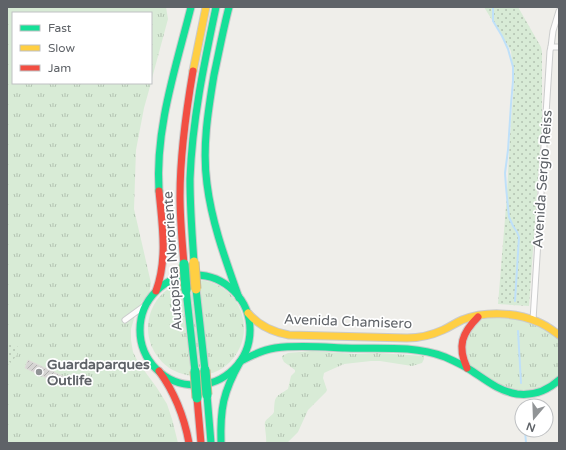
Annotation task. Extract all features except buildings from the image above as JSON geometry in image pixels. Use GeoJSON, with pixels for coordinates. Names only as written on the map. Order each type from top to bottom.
{"type":"FeatureCollection","features":[{"type":"Feature","properties":{"kind":"main road"},"geometry":{"type":"LineString","coordinates":[[156,291],[161,278],[164,257],[158,181],[160,142],[168,99],[191,7]]}},
{"type":"Feature","properties":{"kind":"main road","name":"Autopista Nororiente"},"geometry":{"type":"LineString","coordinates":[[201,443],[186,290],[180,203],[183,135],[192,77],[206,7]]}},
{"type":"Feature","properties":{"kind":"main road","name":"Autopista Nororiente"},"geometry":{"type":"LineString","coordinates":[[211,443],[196,289],[190,199],[192,151],[200,89],[216,7]]}},
{"type":"Feature","properties":{"kind":"main road"},"geometry":{"type":"LineString","coordinates":[[229,7],[222,34],[209,102],[205,157],[208,199],[215,228],[239,298]]}},
{"type":"Feature","properties":{"kind":"main road"},"geometry":{"type":"LineString","coordinates":[[221,443],[220,423],[222,404],[231,376],[240,362],[246,350],[249,337],[250,328],[246,310],[233,291],[212,278],[203,276],[186,276],[166,283],[156,291],[146,304],[141,319],[140,328],[142,344],[149,361],[165,376],[179,382],[201,385],[223,377],[240,362]]}},
{"type":"Feature","properties":{"kind":"main road","name":"Avenida Chamisero"},"geometry":{"type":"LineString","coordinates":[[246,310],[251,317],[276,333],[296,335],[416,338],[431,335],[460,321],[491,314],[516,315],[549,327],[557,333]]}},
{"type":"Feature","properties":{"kind":"main road"},"geometry":{"type":"LineString","coordinates":[[467,368],[461,347],[462,340],[466,330],[478,316]]}},
{"type":"Feature","properties":{"kind":"main road","name":"Avenida Chamisero"},"geometry":{"type":"LineString","coordinates":[[240,362],[270,350],[290,347],[423,351],[455,362],[467,368],[490,385],[513,394],[539,393],[557,383]]}},
{"type":"Feature","properties":{"kind":"main road"},"geometry":{"type":"LineString","coordinates":[[159,371],[177,400],[186,424],[190,443]]}},
{"type":"Feature","properties":{"kind":"street","name":"Avenida Sergio Reiss"},"geometry":{"type":"LineString","coordinates":[[533,320],[550,51],[552,47],[553,31],[559,9]]}},
{"type":"Feature","properties":{"kind":"street"},"geometry":{"type":"LineString","coordinates":[[552,47],[559,47]]}},
{"type":"Feature","properties":{"kind":"street"},"geometry":{"type":"LineString","coordinates":[[125,320],[146,304]]}},
{"type":"Feature","properties":{"kind":"green space"},"geometry":{"type":"Polygon","coordinates":[[[7,7],[166,7],[168,19],[152,78],[152,12],[12,12],[12,84],[151,84],[144,108],[136,150],[134,209],[151,283],[149,294],[141,303],[136,312],[131,329],[131,340],[133,352],[138,362],[167,404],[178,443],[7,443],[7,7]]]}},
{"type":"Feature","properties":{"kind":"green space"},"geometry":{"type":"Polygon","coordinates":[[[484,7],[518,7],[541,47],[542,52],[542,124],[529,306],[498,304],[514,82],[511,51],[484,7]]]}},
{"type":"Feature","properties":{"kind":"green space"},"geometry":{"type":"Polygon","coordinates":[[[196,280],[214,284],[230,294],[240,310],[244,328],[240,346],[230,362],[214,372],[196,376],[178,372],[162,362],[152,346],[148,328],[152,310],[162,294],[178,284],[196,280]]]}},
{"type":"Feature","properties":{"kind":"green space"},"geometry":{"type":"Polygon","coordinates":[[[490,317],[509,318],[528,322],[545,329],[559,340],[559,376],[553,383],[544,388],[530,390],[510,389],[493,382],[469,365],[465,343],[469,331],[478,322],[490,317]]]}},
{"type":"Feature","properties":{"kind":"green space"},"geometry":{"type":"Polygon","coordinates":[[[7,339],[21,349],[11,363],[7,360],[7,339]]]}},
{"type":"Feature","properties":{"kind":"green space"},"geometry":{"type":"Polygon","coordinates":[[[312,351],[424,356],[424,359],[422,363],[412,366],[380,361],[344,364],[324,373],[323,378],[327,390],[308,410],[298,432],[287,443],[266,443],[265,422],[274,412],[276,398],[288,389],[291,376],[295,372],[295,370],[284,362],[282,356],[288,353],[312,351]]]}},
{"type":"Feature","properties":{"kind":"waterway"},"geometry":{"type":"LineString","coordinates":[[493,7],[493,21],[508,49],[513,67],[508,150],[505,173],[509,217],[519,237],[515,301]]}},
{"type":"Feature","properties":{"kind":"waterway"},"geometry":{"type":"LineString","coordinates":[[518,331],[521,383]]}},
{"type":"Feature","properties":{"kind":"waterway"},"geometry":{"type":"LineString","coordinates":[[526,438],[526,443]]}},
{"type":"Feature","properties":{"kind":"traffic: fast"},"geometry":{"type":"LineString","coordinates":[[159,191],[160,144],[163,121],[173,75],[191,7]]}},
{"type":"Feature","properties":{"kind":"traffic: fast"},"geometry":{"type":"LineString","coordinates":[[194,262],[190,200],[191,157],[199,93],[216,7]]}},
{"type":"Feature","properties":{"kind":"traffic: fast"},"geometry":{"type":"LineString","coordinates":[[229,7],[214,75],[206,130],[205,157],[207,184],[212,213],[239,298]]}},
{"type":"Feature","properties":{"kind":"traffic: fast"},"geometry":{"type":"LineString","coordinates":[[184,264],[186,290]]}},
{"type":"Feature","properties":{"kind":"traffic: fast"},"geometry":{"type":"LineString","coordinates":[[195,275],[216,279],[234,291],[246,309],[250,330],[246,351],[234,369],[216,381],[195,385],[174,381],[156,369],[144,351],[140,330],[144,309],[156,291],[174,279],[195,275]]}},
{"type":"Feature","properties":{"kind":"traffic: fast"},"geometry":{"type":"LineString","coordinates":[[196,289],[205,370]]}},
{"type":"Feature","properties":{"kind":"traffic: fast"},"geometry":{"type":"LineString","coordinates":[[186,290],[195,371]]}},
{"type":"Feature","properties":{"kind":"traffic: fast"},"geometry":{"type":"LineString","coordinates":[[241,361],[262,351],[284,347],[310,346],[395,348],[433,353],[445,357],[465,367],[488,382],[511,393],[529,394],[540,392],[559,380]]}},
{"type":"Feature","properties":{"kind":"traffic: fast"},"geometry":{"type":"LineString","coordinates":[[221,443],[221,420],[226,392],[240,362]]}},
{"type":"Feature","properties":{"kind":"traffic: fast"},"geometry":{"type":"LineString","coordinates":[[205,370],[207,395]]}},
{"type":"Feature","properties":{"kind":"traffic: fast"},"geometry":{"type":"LineString","coordinates":[[195,371],[197,398]]}},
{"type":"Feature","properties":{"kind":"traffic: fast"},"geometry":{"type":"LineString","coordinates":[[207,395],[211,443]]}},
{"type":"Feature","properties":{"kind":"traffic: slow"},"geometry":{"type":"LineString","coordinates":[[193,71],[206,7]]}},
{"type":"Feature","properties":{"kind":"traffic: slow"},"geometry":{"type":"LineString","coordinates":[[194,262],[196,289]]}},
{"type":"Feature","properties":{"kind":"traffic: slow"},"geometry":{"type":"LineString","coordinates":[[248,313],[266,328],[289,335],[407,338],[425,336],[439,332],[462,320],[490,314],[520,316],[544,325],[559,335]]}},
{"type":"Feature","properties":{"kind":"traffic: jam"},"geometry":{"type":"LineString","coordinates":[[184,264],[180,213],[180,180],[184,133],[193,71]]}},
{"type":"Feature","properties":{"kind":"traffic: jam"},"geometry":{"type":"LineString","coordinates":[[156,291],[160,279],[163,254],[163,228],[159,191]]}},
{"type":"Feature","properties":{"kind":"traffic: jam"},"geometry":{"type":"LineString","coordinates":[[467,368],[462,353],[463,340],[468,329],[478,317]]}},
{"type":"Feature","properties":{"kind":"traffic: jam"},"geometry":{"type":"LineString","coordinates":[[159,371],[170,388],[178,405],[189,443]]}},
{"type":"Feature","properties":{"kind":"traffic: jam"},"geometry":{"type":"LineString","coordinates":[[197,398],[201,443]]}},
{"type":"Feature","properties":{"kind":"place","name":"Guardaparques Outlife"},"geometry":{"type":"Point","coordinates":[39,372]}}]}
